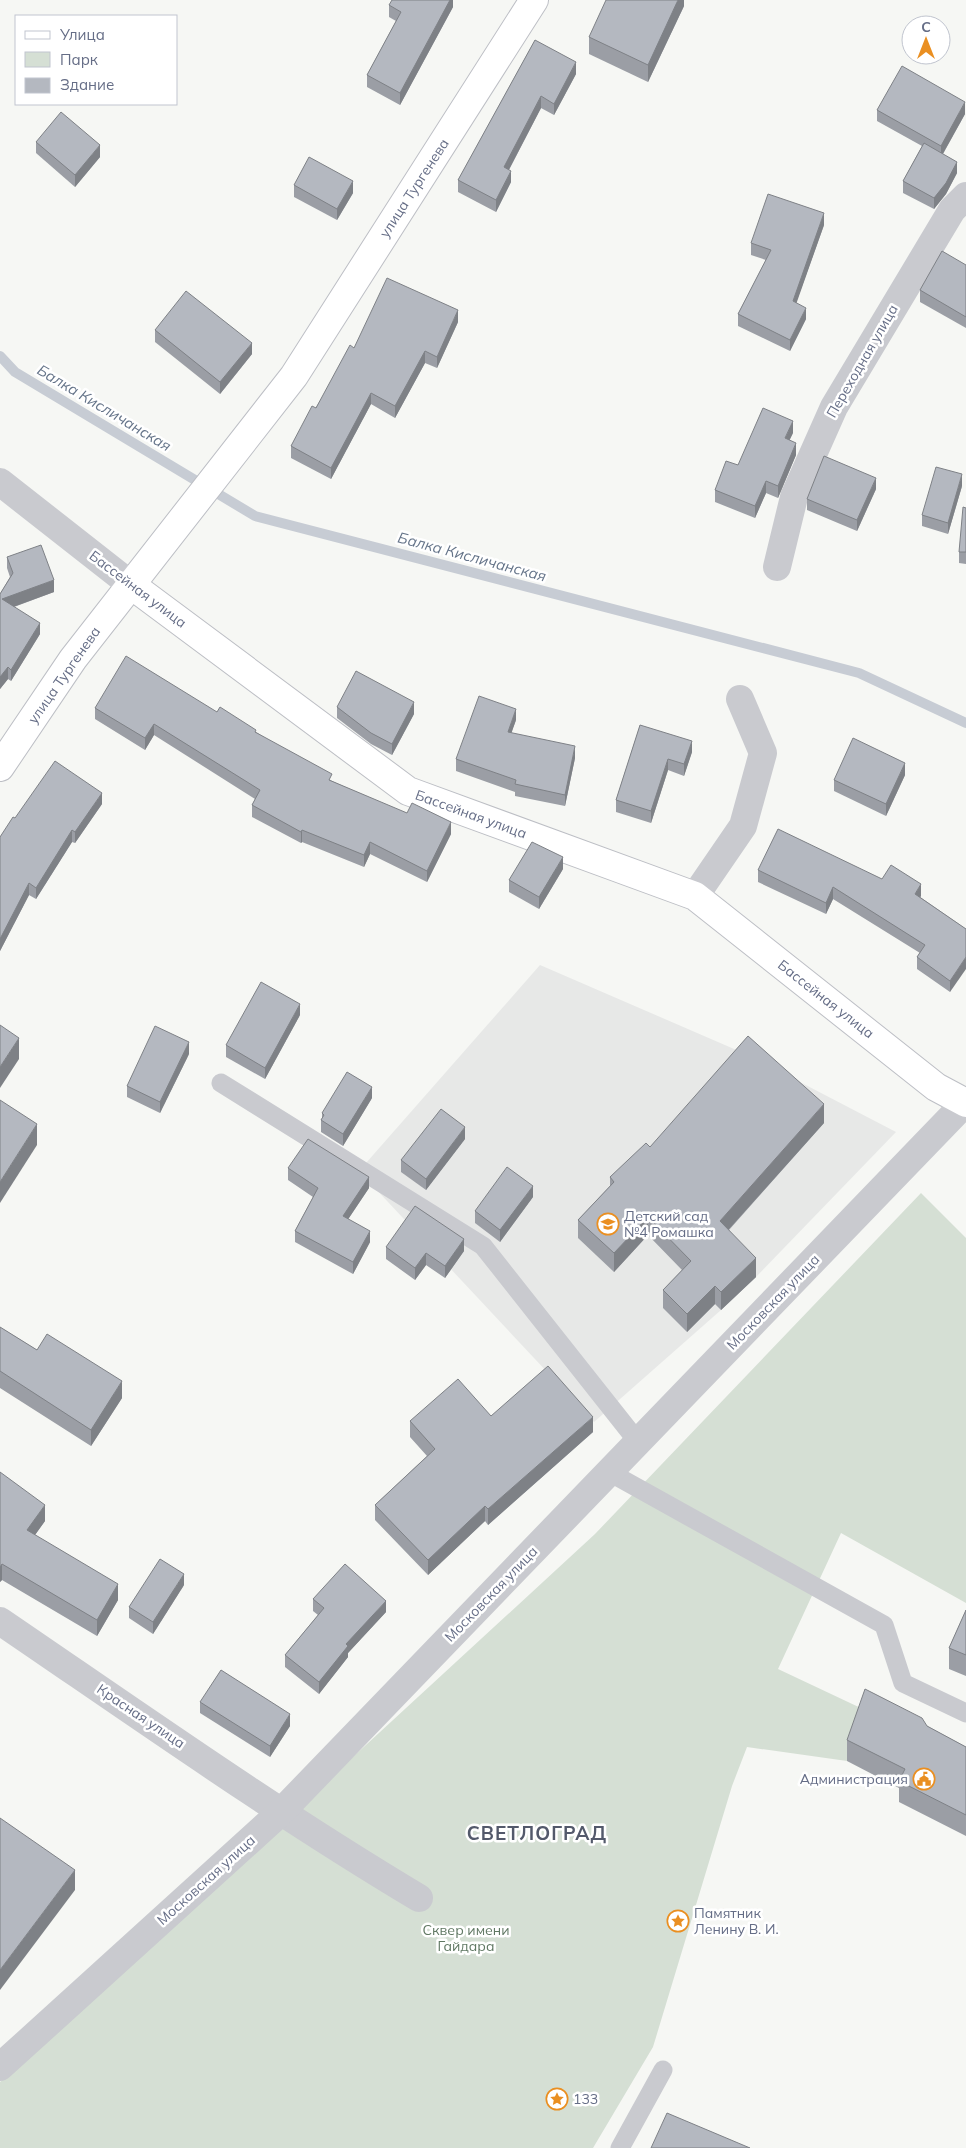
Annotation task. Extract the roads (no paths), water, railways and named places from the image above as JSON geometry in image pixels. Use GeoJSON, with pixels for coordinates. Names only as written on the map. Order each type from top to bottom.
{"type":"FeatureCollection","features":[{"type":"Feature","properties":{"kind":"street","name":"улица Тургенева"},"geometry":{"type":"LineString","coordinates":[[0,767],[73,659],[294,376],[534,0]]}},
{"type":"Feature","properties":{"kind":"street","name":"Переходная улица"},"geometry":{"type":"LineString","coordinates":[[777,567],[794,497],[834,407],[952,210],[966,196]]}},
{"type":"Feature","properties":{"kind":"street","name":"Бассейная улица"},"geometry":{"type":"LineString","coordinates":[[0,482],[130,584],[408,791],[695,896],[936,1086],[966,1103]]}},
{"type":"Feature","properties":{"kind":"street"},"geometry":{"type":"LineString","coordinates":[[695,896],[743,826],[763,753],[740,699]]}},
{"type":"Feature","properties":{"kind":"street","name":"Московская улица"},"geometry":{"type":"LineString","coordinates":[[0,2066],[281,1812],[966,1103]]}},
{"type":"Feature","properties":{"kind":"street","name":"Красная улица"},"geometry":{"type":"LineString","coordinates":[[0,1621],[281,1812],[419,1898]]}},
{"type":"Feature","properties":{"kind":"lane"},"geometry":{"type":"LineString","coordinates":[[221,1083],[483,1246],[638,1442]]}},
{"type":"Feature","properties":{"kind":"lane"},"geometry":{"type":"LineString","coordinates":[[609,1472],[884,1624],[903,1682],[966,1713]]}},
{"type":"Feature","properties":{"kind":"lane"},"geometry":{"type":"LineString","coordinates":[[620,2148],[664,2070]]}},
{"type":"Feature","properties":{"kind":"waterway","name":"Балка Кисличанская"},"geometry":{"type":"LineString","coordinates":[[0,356],[15,372],[255,516],[859,673],[966,723]]}},
{"type":"Feature","properties":{"kind":"place","name":"Детский сад №4 Ромашка"},"geometry":{"type":"Point","coordinates":[608,1224]}},
{"type":"Feature","properties":{"kind":"place","name":"Администрация"},"geometry":{"type":"Point","coordinates":[924,1779]}},
{"type":"Feature","properties":{"kind":"place","name":"Памятник Ленину В. И."},"geometry":{"type":"Point","coordinates":[678,1921]}},
{"type":"Feature","properties":{"kind":"place","name":"133"},"geometry":{"type":"Point","coordinates":[557,2099]}},
{"type":"Feature","properties":{"kind":"district","name":"СВЕТЛОГРАД"},"geometry":{"type":"Point","coordinates":[537,1833]}},
{"type":"Feature","properties":{"kind":"park label","name":"Сквер имени Гайдара"},"geometry":{"type":"Point","coordinates":[466,1938]}}]}
